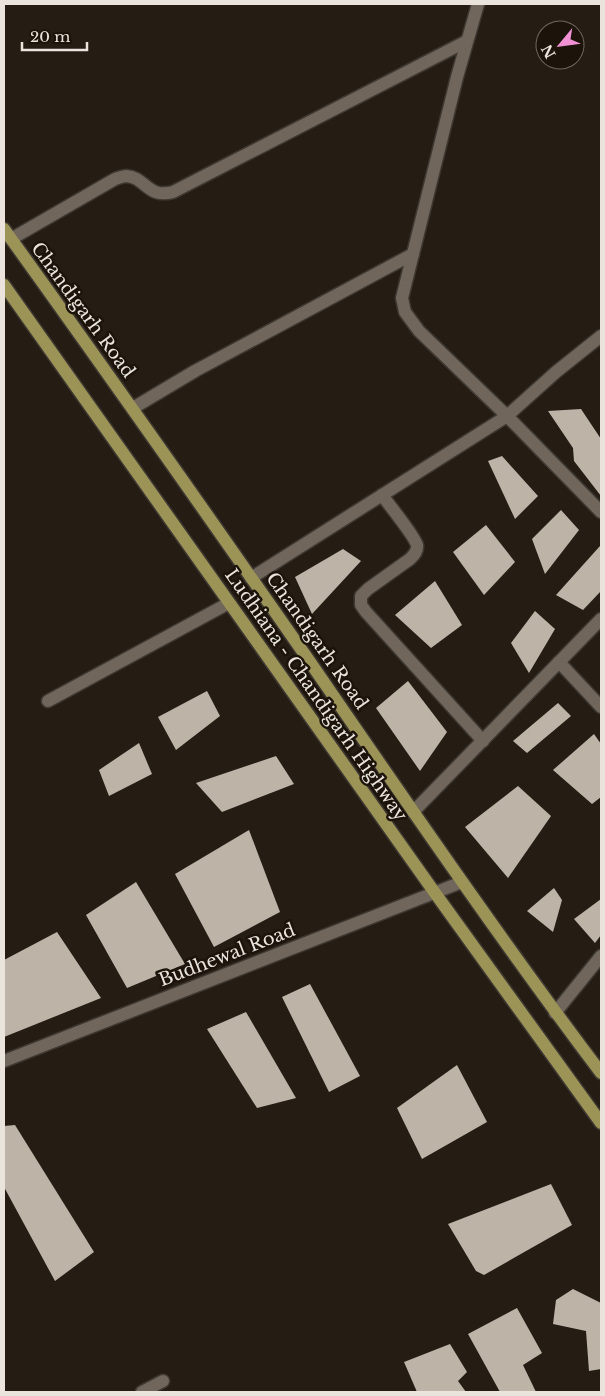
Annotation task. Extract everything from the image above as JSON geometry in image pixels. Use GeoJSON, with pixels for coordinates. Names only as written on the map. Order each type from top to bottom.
{"type":"FeatureCollection","features":[{"type":"Feature","properties":{"kind":"main road","name":"Chandigarh Road"},"geometry":{"type":"LineString","coordinates":[[7,234],[133,408],[462,882],[555,1013],[601,1073]]}},
{"type":"Feature","properties":{"kind":"main road","name":"Ludhiana - Chandigarh Highway"},"geometry":{"type":"LineString","coordinates":[[4,285],[435,893],[601,1123]]}},
{"type":"Feature","properties":{"kind":"street"},"geometry":{"type":"LineString","coordinates":[[478,4],[457,77],[412,254],[402,298],[405,312],[419,331],[507,416],[601,512]]}},
{"type":"Feature","properties":{"kind":"street"},"geometry":{"type":"LineString","coordinates":[[7,234],[115,179],[125,176],[134,178],[154,192],[163,194],[174,192],[467,41]]}},
{"type":"Feature","properties":{"kind":"street"},"geometry":{"type":"LineString","coordinates":[[133,408],[195,371],[412,254]]}},
{"type":"Feature","properties":{"kind":"street"},"geometry":{"type":"LineString","coordinates":[[251,578],[507,416],[556,372],[601,336]]}},
{"type":"Feature","properties":{"kind":"street"},"geometry":{"type":"LineString","coordinates":[[382,495],[412,537],[417,546],[416,554],[368,589],[361,596],[361,605],[483,740]]}},
{"type":"Feature","properties":{"kind":"street"},"geometry":{"type":"LineString","coordinates":[[48,701],[229,603]]}},
{"type":"Feature","properties":{"kind":"street"},"geometry":{"type":"LineString","coordinates":[[413,812],[601,619]]}},
{"type":"Feature","properties":{"kind":"street"},"geometry":{"type":"LineString","coordinates":[[559,662],[601,707]]}},
{"type":"Feature","properties":{"kind":"street","name":"Budhewal Road"},"geometry":{"type":"LineString","coordinates":[[4,1061],[462,882]]}},
{"type":"Feature","properties":{"kind":"street"},"geometry":{"type":"LineString","coordinates":[[555,1013],[601,956]]}},
{"type":"Feature","properties":{"kind":"street"},"geometry":{"type":"LineString","coordinates":[[142,1392],[163,1381]]}},
{"type":"Feature","properties":{"kind":"building"},"geometry":{"type":"Polygon","coordinates":[[[581,409],[601,439],[601,496],[574,461],[573,448],[548,411],[581,409]]]}},
{"type":"Feature","properties":{"kind":"building"},"geometry":{"type":"Polygon","coordinates":[[[502,456],[538,496],[515,519],[488,461],[502,456]]]}},
{"type":"Feature","properties":{"kind":"building"},"geometry":{"type":"Polygon","coordinates":[[[561,510],[579,530],[545,574],[532,539],[561,510]]]}},
{"type":"Feature","properties":{"kind":"building"},"geometry":{"type":"Polygon","coordinates":[[[486,525],[515,562],[484,595],[453,552],[486,525]]]}},
{"type":"Feature","properties":{"kind":"building"},"geometry":{"type":"Polygon","coordinates":[[[600,546],[601,591],[583,610],[556,595],[600,546]]]}},
{"type":"Feature","properties":{"kind":"building"},"geometry":{"type":"Polygon","coordinates":[[[343,549],[361,561],[312,614],[295,577],[343,549]]]}},
{"type":"Feature","properties":{"kind":"building"},"geometry":{"type":"Polygon","coordinates":[[[435,581],[462,625],[431,648],[395,615],[435,581]]]}},
{"type":"Feature","properties":{"kind":"building"},"geometry":{"type":"Polygon","coordinates":[[[535,611],[555,629],[529,673],[511,643],[535,611]]]}},
{"type":"Feature","properties":{"kind":"building"},"geometry":{"type":"Polygon","coordinates":[[[408,681],[447,732],[420,771],[376,708],[408,681]]]}},
{"type":"Feature","properties":{"kind":"building"},"geometry":{"type":"Polygon","coordinates":[[[207,691],[220,716],[176,750],[158,717],[207,691]]]}},
{"type":"Feature","properties":{"kind":"building"},"geometry":{"type":"Polygon","coordinates":[[[558,703],[571,716],[527,753],[513,741],[558,703]]]}},
{"type":"Feature","properties":{"kind":"building"},"geometry":{"type":"Polygon","coordinates":[[[594,734],[601,744],[601,797],[592,804],[553,770],[594,734]]]}},
{"type":"Feature","properties":{"kind":"building"},"geometry":{"type":"Polygon","coordinates":[[[139,743],[152,774],[109,796],[99,770],[139,743]]]}},
{"type":"Feature","properties":{"kind":"building"},"geometry":{"type":"Polygon","coordinates":[[[276,756],[294,784],[222,812],[196,783],[276,756]]]}},
{"type":"Feature","properties":{"kind":"building"},"geometry":{"type":"Polygon","coordinates":[[[518,786],[551,816],[508,878],[465,827],[518,786]]]}},
{"type":"Feature","properties":{"kind":"building"},"geometry":{"type":"Polygon","coordinates":[[[249,830],[280,912],[214,947],[175,874],[249,830]]]}},
{"type":"Feature","properties":{"kind":"building"},"geometry":{"type":"Polygon","coordinates":[[[136,882],[185,964],[127,988],[86,915],[136,882]]]}},
{"type":"Feature","properties":{"kind":"building"},"geometry":{"type":"Polygon","coordinates":[[[554,888],[562,900],[553,932],[527,911],[554,888]]]}},
{"type":"Feature","properties":{"kind":"building"},"geometry":{"type":"Polygon","coordinates":[[[601,899],[601,935],[595,943],[574,919],[601,899]]]}},
{"type":"Feature","properties":{"kind":"building"},"geometry":{"type":"Polygon","coordinates":[[[57,932],[101,998],[4,1037],[4,960],[57,932]]]}},
{"type":"Feature","properties":{"kind":"building"},"geometry":{"type":"Polygon","coordinates":[[[310,984],[360,1076],[329,1092],[282,997],[310,984]]]}},
{"type":"Feature","properties":{"kind":"building"},"geometry":{"type":"Polygon","coordinates":[[[246,1012],[296,1098],[257,1108],[207,1029],[246,1012]]]}},
{"type":"Feature","properties":{"kind":"building"},"geometry":{"type":"Polygon","coordinates":[[[457,1065],[487,1122],[422,1159],[397,1108],[457,1065]]]}},
{"type":"Feature","properties":{"kind":"building"},"geometry":{"type":"Polygon","coordinates":[[[15,1125],[94,1252],[55,1281],[4,1187],[4,1126],[15,1125]]]}},
{"type":"Feature","properties":{"kind":"building"},"geometry":{"type":"Polygon","coordinates":[[[551,1184],[572,1225],[484,1275],[476,1271],[448,1224],[551,1184]]]}},
{"type":"Feature","properties":{"kind":"building"},"geometry":{"type":"Polygon","coordinates":[[[573,1289],[601,1303],[601,1369],[589,1371],[586,1331],[553,1324],[556,1300],[573,1289]]]}},
{"type":"Feature","properties":{"kind":"building"},"geometry":{"type":"Polygon","coordinates":[[[517,1308],[542,1353],[523,1365],[536,1392],[500,1392],[468,1334],[517,1308]]]}},
{"type":"Feature","properties":{"kind":"building"},"geometry":{"type":"Polygon","coordinates":[[[450,1344],[467,1372],[458,1381],[466,1392],[417,1392],[404,1362],[450,1344]]]}}]}
